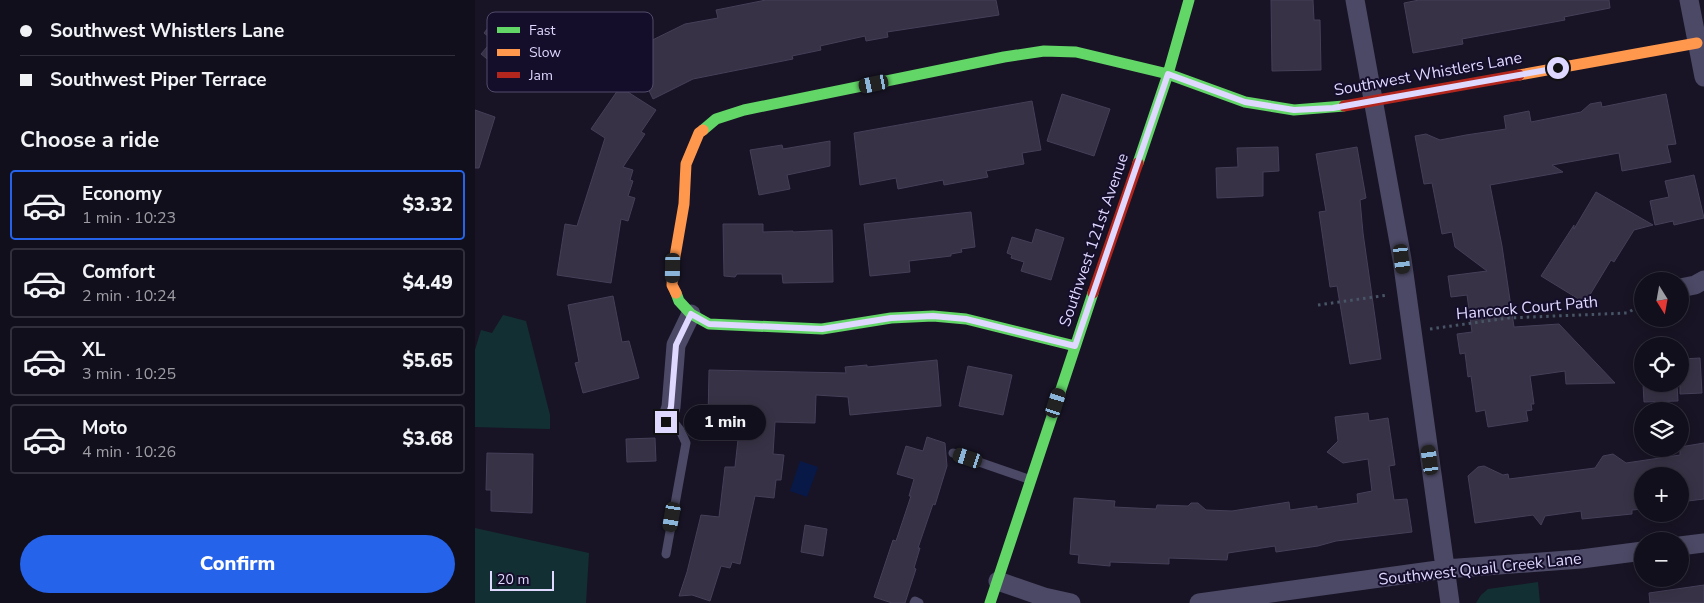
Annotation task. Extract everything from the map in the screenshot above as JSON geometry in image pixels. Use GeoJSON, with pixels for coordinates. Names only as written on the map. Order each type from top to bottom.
{"type":"FeatureCollection","features":[{"type":"Feature","properties":{"kind":"street","name":"Southwest 121st Avenue"},"geometry":{"type":"LineString","coordinates":[[990,603],[1168,74],[1189,0]]}},
{"type":"Feature","properties":{"kind":"street"},"geometry":{"type":"LineString","coordinates":[[1355,0],[1402,259],[1450,603]]}},
{"type":"Feature","properties":{"kind":"street"},"geometry":{"type":"LineString","coordinates":[[1689,0],[1704,77]]}},
{"type":"Feature","properties":{"kind":"street","name":"Southwest Whistlers Lane"},"geometry":{"type":"LineString","coordinates":[[691,314],[679,301],[672,285],[673,268],[684,204],[686,164],[699,133],[716,119],[773,104],[1004,57],[1044,51],[1076,52],[1168,74],[1245,102],[1294,110],[1333,108],[1697,43]]}},
{"type":"Feature","properties":{"kind":"street"},"geometry":{"type":"LineString","coordinates":[[1689,286],[1704,280]]}},
{"type":"Feature","properties":{"kind":"street"},"geometry":{"type":"LineString","coordinates":[[667,419],[671,407],[676,345],[691,314],[709,324],[822,329],[891,318],[933,316],[966,319],[1075,346]]}},
{"type":"Feature","properties":{"kind":"street"},"geometry":{"type":"LineString","coordinates":[[1689,545],[1704,543]]}},
{"type":"Feature","properties":{"kind":"street","name":"Southwest Quail Creek Lane"},"geometry":{"type":"LineString","coordinates":[[1199,603],[1445,569],[1581,559],[1634,552]]}},
{"type":"Feature","properties":{"kind":"street"},"geometry":{"type":"LineString","coordinates":[[998,581],[1043,597],[1071,603]]}},
{"type":"Feature","properties":{"kind":"lane"},"geometry":{"type":"LineString","coordinates":[[666,554],[686,443],[680,430],[667,419]]}},
{"type":"Feature","properties":{"kind":"lane"},"geometry":{"type":"LineString","coordinates":[[953,454],[1031,479]]}},
{"type":"Feature","properties":{"kind":"lane"},"geometry":{"type":"LineString","coordinates":[[914,603],[915,601],[919,603]]}},
{"type":"Feature","properties":{"kind":"path"},"geometry":{"type":"LineString","coordinates":[[1318,305],[1394,295]]}},
{"type":"Feature","properties":{"kind":"path","name":"Hancock Court Path"},"geometry":{"type":"LineString","coordinates":[[1412,332],[1508,318],[1627,313],[1634,309]]}},
{"type":"Feature","properties":{"kind":"green space"},"geometry":{"type":"Polygon","coordinates":[[[503,315],[526,321],[550,415],[550,429],[475,427],[475,350],[481,330],[492,333],[503,315]]]}},
{"type":"Feature","properties":{"kind":"green space"},"geometry":{"type":"Polygon","coordinates":[[[475,528],[589,553],[586,603],[475,603],[475,528]]]}},
{"type":"Feature","properties":{"kind":"green space"},"geometry":{"type":"Polygon","coordinates":[[[1538,582],[1540,603],[1476,603],[1488,589],[1538,582]]]}},
{"type":"Feature","properties":{"kind":"water"},"geometry":{"type":"Polygon","coordinates":[[[800,461],[818,467],[807,497],[790,491],[800,461]]]}},
{"type":"Feature","properties":{"kind":"building"},"geometry":{"type":"Polygon","coordinates":[[[766,0],[996,0],[999,15],[887,32],[888,37],[866,41],[865,36],[820,46],[821,50],[792,56],[793,59],[693,79],[653,99],[650,92],[653,92],[653,40],[685,24],[718,18],[716,10],[766,0]]]}},
{"type":"Feature","properties":{"kind":"building"},"geometry":{"type":"Polygon","coordinates":[[[1271,0],[1313,0],[1314,20],[1320,20],[1321,70],[1272,71],[1271,0]]]}},
{"type":"Feature","properties":{"kind":"building"},"geometry":{"type":"Polygon","coordinates":[[[1419,0],[1609,0],[1610,8],[1564,17],[1565,20],[1462,39],[1463,44],[1413,53],[1404,3],[1419,0]]]}},
{"type":"Feature","properties":{"kind":"building"},"geometry":{"type":"Polygon","coordinates":[[[487,47],[487,59],[481,54],[487,47]]]}},
{"type":"Feature","properties":{"kind":"building"},"geometry":{"type":"Polygon","coordinates":[[[617,92],[628,92],[656,110],[641,132],[645,134],[623,167],[633,170],[630,180],[633,181],[628,196],[635,198],[628,221],[621,219],[611,283],[557,275],[565,224],[577,226],[605,138],[591,129],[617,92]]]}},
{"type":"Feature","properties":{"kind":"building"},"geometry":{"type":"Polygon","coordinates":[[[1062,94],[1110,109],[1094,156],[1047,141],[1062,94]]]}},
{"type":"Feature","properties":{"kind":"building"},"geometry":{"type":"Polygon","coordinates":[[[1666,94],[1676,144],[1667,145],[1671,162],[1622,171],[1619,153],[1552,165],[1563,172],[1490,185],[1502,246],[1514,327],[1559,324],[1615,383],[1566,384],[1565,371],[1530,376],[1534,404],[1531,404],[1532,410],[1526,411],[1528,421],[1488,427],[1485,410],[1476,412],[1471,376],[1468,377],[1465,353],[1460,354],[1457,334],[1472,332],[1467,295],[1451,297],[1448,276],[1487,271],[1455,247],[1452,232],[1442,234],[1432,183],[1424,184],[1415,136],[1426,134],[1440,140],[1506,129],[1504,116],[1529,111],[1531,122],[1581,112],[1590,104],[1601,102],[1602,107],[1666,94]]]}},
{"type":"Feature","properties":{"kind":"building"},"geometry":{"type":"Polygon","coordinates":[[[1032,101],[1041,150],[1022,153],[1024,164],[986,171],[988,177],[944,185],[943,180],[898,189],[896,178],[860,185],[854,133],[1032,101]]]}},
{"type":"Feature","properties":{"kind":"building"},"geometry":{"type":"Polygon","coordinates":[[[475,110],[495,117],[479,168],[475,168],[475,110]]]}},
{"type":"Feature","properties":{"kind":"building"},"geometry":{"type":"Polygon","coordinates":[[[830,141],[830,166],[787,175],[790,189],[759,195],[750,150],[782,145],[783,149],[830,141]]]}},
{"type":"Feature","properties":{"kind":"building"},"geometry":{"type":"Polygon","coordinates":[[[1278,147],[1279,171],[1263,172],[1263,196],[1217,198],[1216,168],[1238,167],[1237,148],[1278,147]]]}},
{"type":"Feature","properties":{"kind":"building"},"geometry":{"type":"Polygon","coordinates":[[[1357,147],[1366,198],[1360,200],[1363,233],[1381,359],[1350,364],[1337,286],[1330,287],[1319,212],[1326,211],[1316,154],[1357,147]]]}},
{"type":"Feature","properties":{"kind":"building"},"geometry":{"type":"Polygon","coordinates":[[[1694,175],[1704,218],[1674,225],[1673,221],[1655,225],[1650,201],[1669,197],[1665,181],[1694,175]]]}},
{"type":"Feature","properties":{"kind":"building"},"geometry":{"type":"Polygon","coordinates":[[[1596,192],[1653,225],[1634,230],[1614,262],[1611,260],[1585,303],[1541,276],[1574,225],[1574,229],[1596,192]]]}},
{"type":"Feature","properties":{"kind":"building"},"geometry":{"type":"Polygon","coordinates":[[[971,212],[975,247],[961,249],[962,252],[951,254],[951,256],[909,261],[910,272],[870,276],[864,224],[971,212]]]}},
{"type":"Feature","properties":{"kind":"building"},"geometry":{"type":"Polygon","coordinates":[[[723,224],[763,224],[763,232],[832,230],[833,282],[783,283],[782,274],[737,274],[735,277],[724,276],[723,224]]]}},
{"type":"Feature","properties":{"kind":"building"},"geometry":{"type":"Polygon","coordinates":[[[1036,229],[1064,238],[1051,280],[1021,271],[1024,262],[1011,258],[1012,255],[1007,253],[1012,237],[1032,243],[1036,229]]]}},
{"type":"Feature","properties":{"kind":"building"},"geometry":{"type":"Polygon","coordinates":[[[613,296],[622,342],[629,341],[639,378],[583,393],[575,363],[579,362],[568,305],[613,296]]]}},
{"type":"Feature","properties":{"kind":"building"},"geometry":{"type":"Polygon","coordinates":[[[1700,358],[1702,393],[1680,394],[1680,392],[1689,392],[1689,359],[1700,358]]]}},
{"type":"Feature","properties":{"kind":"building"},"geometry":{"type":"Polygon","coordinates":[[[937,360],[941,406],[850,415],[848,397],[816,395],[815,423],[775,422],[773,454],[784,455],[781,480],[776,480],[774,498],[755,496],[740,564],[732,562],[730,568],[721,566],[710,601],[692,595],[679,596],[701,515],[719,517],[725,467],[735,467],[740,421],[708,420],[709,370],[846,373],[845,367],[867,365],[867,367],[937,360]]]}},
{"type":"Feature","properties":{"kind":"building"},"geometry":{"type":"Polygon","coordinates":[[[968,366],[1012,375],[1003,415],[959,406],[968,366]]]}},
{"type":"Feature","properties":{"kind":"building"},"geometry":{"type":"Polygon","coordinates":[[[1643,392],[1677,392],[1678,401],[1644,402],[1643,392]]]}},
{"type":"Feature","properties":{"kind":"building"},"geometry":{"type":"Polygon","coordinates":[[[1368,413],[1369,421],[1388,418],[1395,465],[1389,466],[1394,500],[1407,499],[1412,532],[1336,541],[1318,546],[1276,552],[1275,546],[1228,553],[1227,560],[1169,558],[1169,564],[1110,562],[1110,566],[1078,563],[1079,555],[1070,554],[1074,498],[1115,501],[1114,507],[1156,509],[1157,505],[1188,506],[1191,503],[1198,503],[1206,510],[1232,511],[1289,502],[1290,510],[1317,506],[1317,509],[1358,503],[1357,494],[1372,491],[1368,459],[1343,463],[1327,452],[1338,441],[1335,417],[1368,413]]]}},
{"type":"Feature","properties":{"kind":"building"},"geometry":{"type":"Polygon","coordinates":[[[927,437],[945,443],[947,466],[935,505],[933,504],[918,548],[920,548],[914,568],[916,569],[905,603],[892,603],[874,597],[893,540],[896,541],[911,496],[909,496],[914,479],[897,474],[906,446],[923,451],[927,437]]]}},
{"type":"Feature","properties":{"kind":"building"},"geometry":{"type":"Polygon","coordinates":[[[655,438],[656,461],[627,462],[626,439],[655,438]]]}},
{"type":"Feature","properties":{"kind":"building"},"geometry":{"type":"Polygon","coordinates":[[[1704,443],[1704,499],[1689,501],[1689,467],[1634,467],[1634,510],[1632,510],[1632,514],[1582,519],[1581,511],[1545,516],[1541,525],[1533,515],[1475,523],[1468,476],[1478,467],[1484,466],[1503,475],[1508,474],[1509,479],[1595,468],[1603,456],[1613,454],[1626,463],[1666,457],[1689,457],[1689,446],[1704,443]]]}},
{"type":"Feature","properties":{"kind":"building"},"geometry":{"type":"Polygon","coordinates":[[[487,453],[533,454],[532,513],[491,511],[491,490],[486,490],[487,453]]]}},
{"type":"Feature","properties":{"kind":"building"},"geometry":{"type":"Polygon","coordinates":[[[805,525],[827,529],[823,556],[801,552],[805,525]]]}},
{"type":"Feature","properties":{"kind":"building"},"geometry":{"type":"Polygon","coordinates":[[[1704,585],[1704,603],[1650,603],[1649,593],[1704,585]]]}},
{"type":"Feature","properties":{"kind":"traffic: fast"},"geometry":{"type":"LineString","coordinates":[[1138,163],[1168,74],[1189,0]]}},
{"type":"Feature","properties":{"kind":"traffic: fast"},"geometry":{"type":"LineString","coordinates":[[703,130],[716,119],[744,110],[1004,57],[1044,51],[1076,52],[1168,74],[1245,102],[1294,110],[1344,106]]}},
{"type":"Feature","properties":{"kind":"traffic: fast"},"geometry":{"type":"LineString","coordinates":[[676,293],[679,301],[691,314],[709,324],[822,329],[891,318],[933,316],[966,319],[1075,346]]}},
{"type":"Feature","properties":{"kind":"traffic: fast"},"geometry":{"type":"LineString","coordinates":[[990,603],[1093,293]]}},
{"type":"Feature","properties":{"kind":"traffic: slow"},"geometry":{"type":"LineString","coordinates":[[1519,75],[1697,43]]}},
{"type":"Feature","properties":{"kind":"traffic: slow"},"geometry":{"type":"LineString","coordinates":[[676,293],[672,285],[673,268],[684,204],[686,164],[699,133],[703,130]]}},
{"type":"Feature","properties":{"kind":"traffic: jam"},"geometry":{"type":"LineString","coordinates":[[1344,106],[1519,75]]}},
{"type":"Feature","properties":{"kind":"traffic: jam"},"geometry":{"type":"LineString","coordinates":[[1093,293],[1138,163]]}},
{"type":"Feature","properties":{"kind":"route"},"geometry":{"type":"LineString","coordinates":[[666,422],[671,407],[676,345],[691,314],[709,324],[822,329],[891,318],[933,316],[966,319],[1075,346],[1168,74],[1245,102],[1294,110],[1333,108],[1558,68]]}}]}
